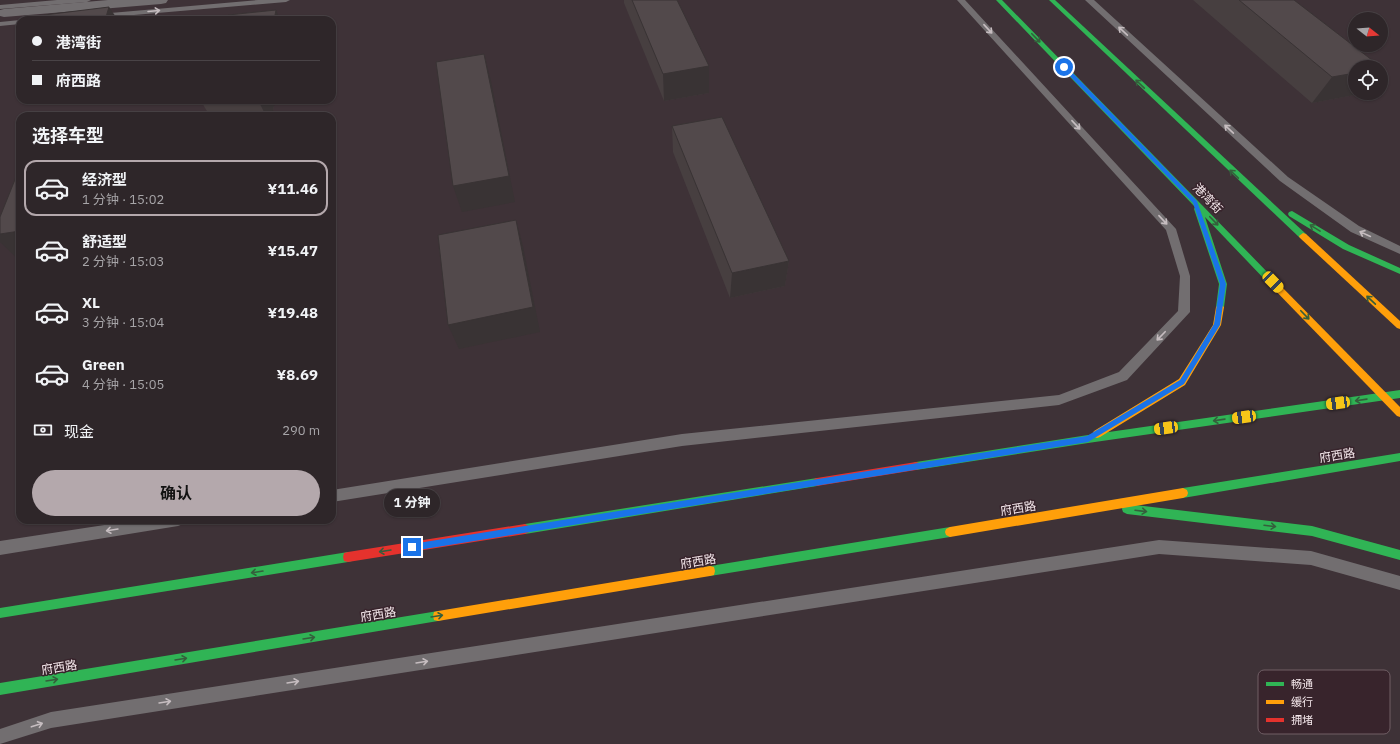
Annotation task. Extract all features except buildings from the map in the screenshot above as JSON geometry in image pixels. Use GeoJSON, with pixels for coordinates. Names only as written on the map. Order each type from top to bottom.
{"type":"FeatureCollection","features":[{"type":"Feature","properties":{"kind":"street"},"geometry":{"type":"LineString","coordinates":[[1,14],[161,0]]}},
{"type":"Feature","properties":{"kind":"street","name":"港湾街"},"geometry":{"type":"LineString","coordinates":[[998,0],[1400,413]]}},
{"type":"Feature","properties":{"kind":"street"},"geometry":{"type":"LineString","coordinates":[[1054,1],[1248,186],[1400,326]]}},
{"type":"Feature","properties":{"kind":"street"},"geometry":{"type":"LineString","coordinates":[[1248,186],[1346,247],[1400,271]]}},
{"type":"Feature","properties":{"kind":"street"},"geometry":{"type":"LineString","coordinates":[[1088,439],[1182,382],[1217,325],[1223,284],[1195,202]]}},
{"type":"Feature","properties":{"kind":"street"},"geometry":{"type":"LineString","coordinates":[[0,613],[1088,439],[1400,394]]}},
{"type":"Feature","properties":{"kind":"street","name":"府西路"},"geometry":{"type":"LineString","coordinates":[[0,689],[1400,457]]}},
{"type":"Feature","properties":{"kind":"street"},"geometry":{"type":"LineString","coordinates":[[1102,506],[1312,531],[1400,555]]}},
{"type":"Feature","properties":{"kind":"street"},"geometry":{"type":"LineString","coordinates":[[0,607],[19,610]]}},
{"type":"Feature","properties":{"kind":"lane"},"geometry":{"type":"LineString","coordinates":[[1,14],[87,0]]}},
{"type":"Feature","properties":{"kind":"lane"},"geometry":{"type":"LineString","coordinates":[[92,16],[286,0]]}},
{"type":"Feature","properties":{"kind":"lane"},"geometry":{"type":"LineString","coordinates":[[336,495],[682,440],[1059,400],[1123,376],[1184,312],[1185,276],[1171,229],[961,0]]}},
{"type":"Feature","properties":{"kind":"lane"},"geometry":{"type":"LineString","coordinates":[[1089,0],[1284,179],[1355,229],[1400,250]]}},
{"type":"Feature","properties":{"kind":"lane"},"geometry":{"type":"LineString","coordinates":[[1,14],[16,20]]}},
{"type":"Feature","properties":{"kind":"lane"},"geometry":{"type":"LineString","coordinates":[[0,548],[153,524]]}},
{"type":"Feature","properties":{"kind":"lane"},"geometry":{"type":"LineString","coordinates":[[0,736],[51,720],[1159,547],[1311,558],[1400,583]]}},
{"type":"Feature","properties":{"kind":"traffic: fast"},"geometry":{"type":"LineString","coordinates":[[999,0],[1273,283]]}},
{"type":"Feature","properties":{"kind":"traffic: fast"},"geometry":{"type":"LineString","coordinates":[[1052,0],[1303,236]]}},
{"type":"Feature","properties":{"kind":"traffic: fast"},"geometry":{"type":"LineString","coordinates":[[1198,209],[1223,284],[1220,307]]}},
{"type":"Feature","properties":{"kind":"traffic: fast"},"geometry":{"type":"LineString","coordinates":[[1292,214],[1346,247],[1400,271]]}},
{"type":"Feature","properties":{"kind":"traffic: fast"},"geometry":{"type":"LineString","coordinates":[[916,466],[1088,439],[1400,394]]}},
{"type":"Feature","properties":{"kind":"traffic: fast"},"geometry":{"type":"LineString","coordinates":[[1183,493],[1400,457]]}},
{"type":"Feature","properties":{"kind":"traffic: fast"},"geometry":{"type":"LineString","coordinates":[[525,529],[817,482]]}},
{"type":"Feature","properties":{"kind":"traffic: fast"},"geometry":{"type":"LineString","coordinates":[[1127,509],[1312,531],[1400,555]]}},
{"type":"Feature","properties":{"kind":"traffic: fast"},"geometry":{"type":"LineString","coordinates":[[710,571],[950,532]]}},
{"type":"Feature","properties":{"kind":"traffic: fast"},"geometry":{"type":"LineString","coordinates":[[0,613],[348,557]]}},
{"type":"Feature","properties":{"kind":"traffic: fast"},"geometry":{"type":"LineString","coordinates":[[0,689],[438,616]]}},
{"type":"Feature","properties":{"kind":"traffic: slow"},"geometry":{"type":"LineString","coordinates":[[1303,236],[1400,326]]}},
{"type":"Feature","properties":{"kind":"traffic: slow"},"geometry":{"type":"LineString","coordinates":[[1273,283],[1400,413]]}},
{"type":"Feature","properties":{"kind":"traffic: slow"},"geometry":{"type":"LineString","coordinates":[[1097,434],[1182,382],[1217,325],[1220,307]]}},
{"type":"Feature","properties":{"kind":"traffic: slow"},"geometry":{"type":"LineString","coordinates":[[950,532],[1183,493]]}},
{"type":"Feature","properties":{"kind":"traffic: slow"},"geometry":{"type":"LineString","coordinates":[[438,616],[710,571]]}},
{"type":"Feature","properties":{"kind":"traffic: jam"},"geometry":{"type":"LineString","coordinates":[[817,482],[916,466]]}},
{"type":"Feature","properties":{"kind":"traffic: jam"},"geometry":{"type":"LineString","coordinates":[[348,557],[525,529]]}},
{"type":"Feature","properties":{"kind":"route"},"geometry":{"type":"LineString","coordinates":[[412,547],[1088,439],[1182,382],[1217,325],[1223,284],[1195,202],[1064,67]]}}]}
